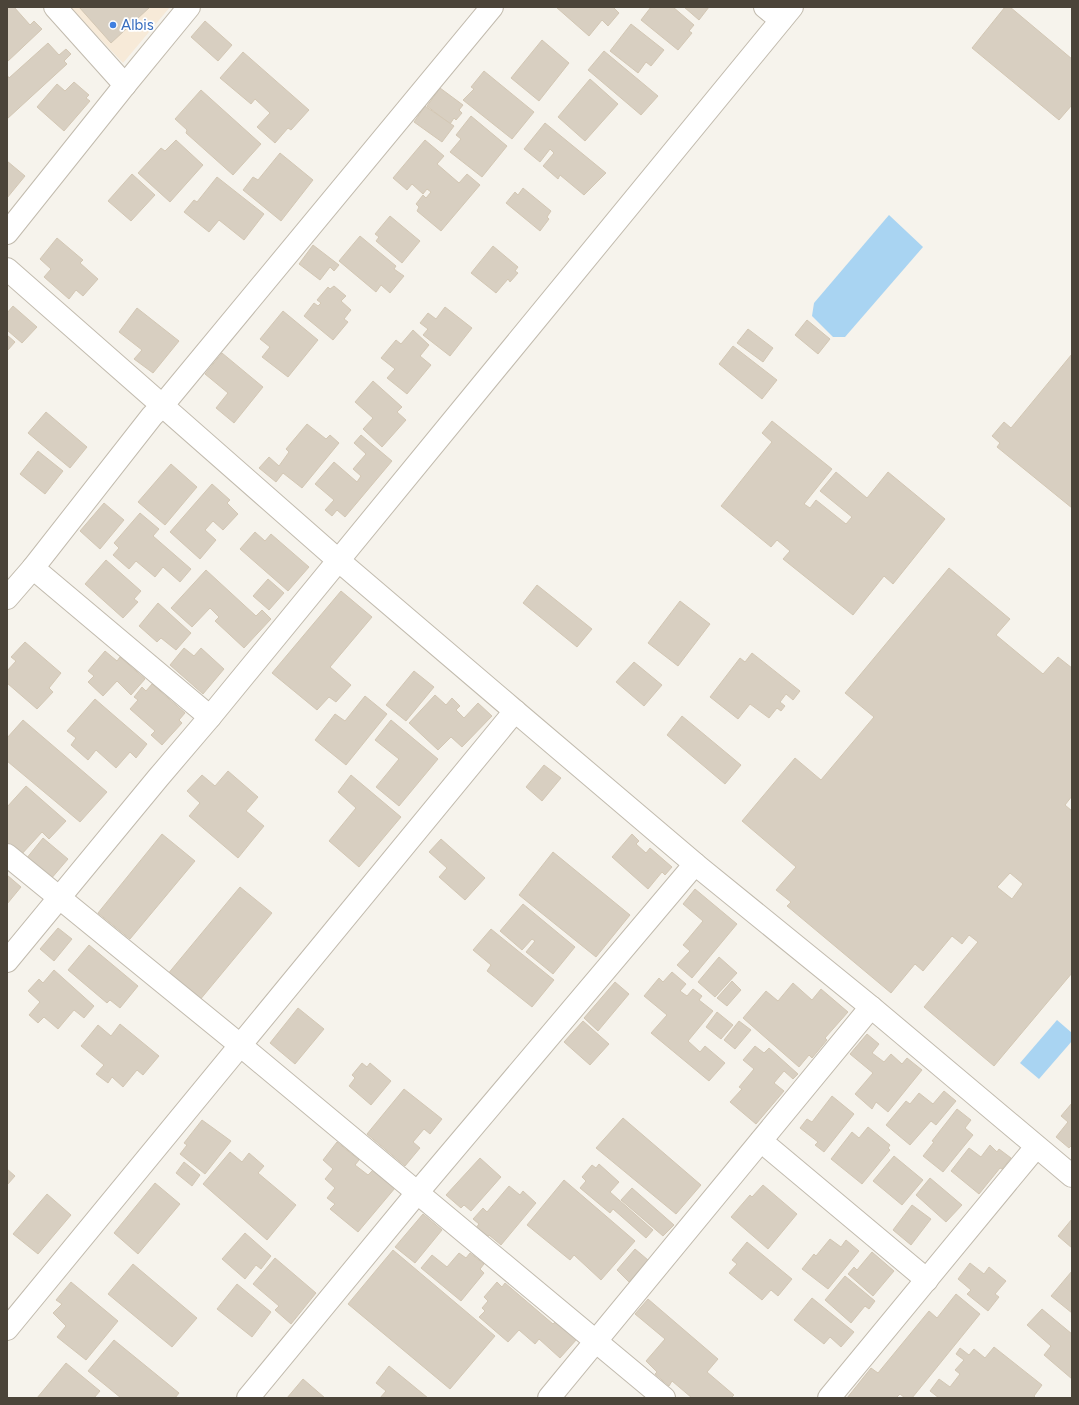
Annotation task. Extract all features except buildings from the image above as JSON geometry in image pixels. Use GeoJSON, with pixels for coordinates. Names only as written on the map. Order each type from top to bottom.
{"type":"FeatureCollection","features":[{"type":"Feature","properties":{"kind":"street"},"geometry":{"type":"LineString","coordinates":[[55,7],[125,85]]}},
{"type":"Feature","properties":{"kind":"street"},"geometry":{"type":"LineString","coordinates":[[7,233],[189,7]]}},
{"type":"Feature","properties":{"kind":"street"},"geometry":{"type":"LineString","coordinates":[[7,598],[33,568],[152,416],[162,406],[492,7]]}},
{"type":"Feature","properties":{"kind":"street"},"geometry":{"type":"LineString","coordinates":[[7,961],[210,717],[338,560],[780,11]]}},
{"type":"Feature","properties":{"kind":"street"},"geometry":{"type":"LineString","coordinates":[[7,269],[338,560],[515,711],[695,864],[871,1007],[1072,1176]]}},
{"type":"Feature","properties":{"kind":"street"},"geometry":{"type":"LineString","coordinates":[[33,568],[210,717]]}},
{"type":"Feature","properties":{"kind":"street"},"geometry":{"type":"LineString","coordinates":[[7,1329],[515,711]]}},
{"type":"Feature","properties":{"kind":"street"},"geometry":{"type":"LineString","coordinates":[[7,854],[240,1045],[664,1398]]}},
{"type":"Feature","properties":{"kind":"street"},"geometry":{"type":"LineString","coordinates":[[248,1398],[417,1193],[695,864]]}},
{"type":"Feature","properties":{"kind":"street"},"geometry":{"type":"LineString","coordinates":[[549,1398],[871,1007]]}},
{"type":"Feature","properties":{"kind":"street"},"geometry":{"type":"LineString","coordinates":[[761,1141],[927,1280]]}},
{"type":"Feature","properties":{"kind":"street"},"geometry":{"type":"LineString","coordinates":[[829,1398],[1036,1147]]}},
{"type":"Feature","properties":{"kind":"shaded area"},"geometry":{"type":"Polygon","coordinates":[[[70,7],[170,7],[123,63],[70,7]]]}},
{"type":"Feature","properties":{"kind":"water"},"geometry":{"type":"Polygon","coordinates":[[[889,215],[923,247],[845,337],[833,337],[812,316],[814,303],[889,215]]]}},
{"type":"Feature","properties":{"kind":"water"},"geometry":{"type":"Polygon","coordinates":[[[1057,1020],[1072,1033],[1072,1041],[1039,1079],[1020,1063],[1057,1020]]]}},
{"type":"Feature","properties":{"kind":"place","name":"Albis"},"geometry":{"type":"Point","coordinates":[113,25]}}]}
